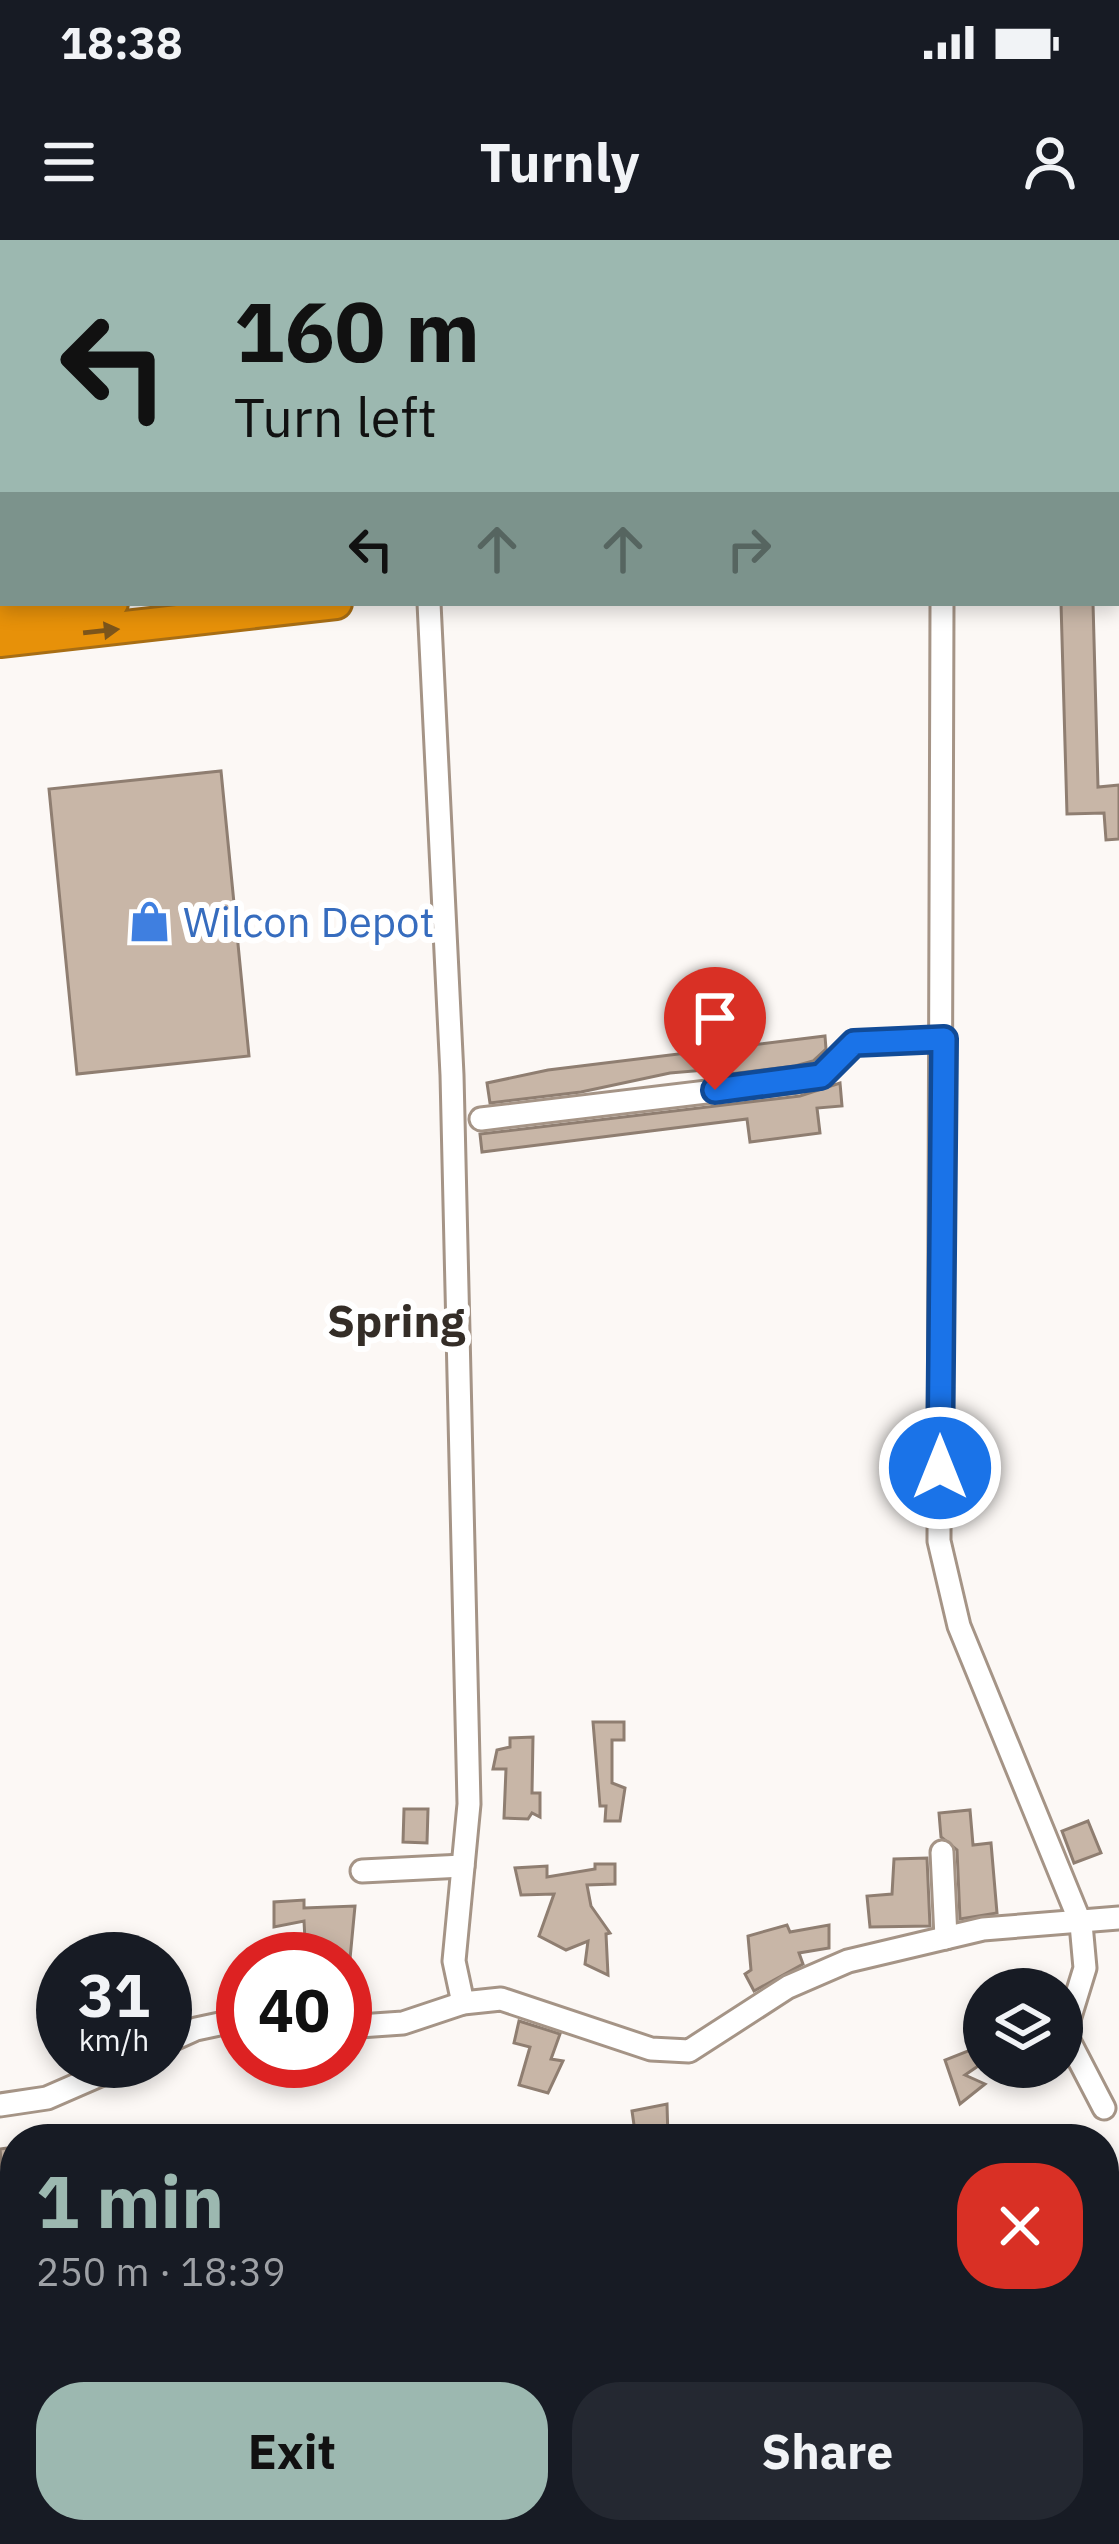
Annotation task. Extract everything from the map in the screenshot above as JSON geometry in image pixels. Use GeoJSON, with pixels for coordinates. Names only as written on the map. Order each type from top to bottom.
{"type":"FeatureCollection","features":[{"type":"Feature","properties":{"kind":"highway"},"geometry":{"type":"LineString","coordinates":[[0,616],[86,606]]}},
{"type":"Feature","properties":{"kind":"highway"},"geometry":{"type":"LineString","coordinates":[[0,641],[309,606]]}},
{"type":"Feature","properties":{"kind":"street"},"geometry":{"type":"LineString","coordinates":[[429,606],[452,1076],[469,1804],[454,1961],[463,2003]]}},
{"type":"Feature","properties":{"kind":"street"},"geometry":{"type":"LineString","coordinates":[[942,606],[943,1571],[959,1626],[1081,1924],[1085,1969],[1065,2032],[1104,2108]]}},
{"type":"Feature","properties":{"kind":"street"},"geometry":{"type":"LineString","coordinates":[[481,1119],[797,1081],[821,1076],[854,1043],[944,1039]]}},
{"type":"Feature","properties":{"kind":"street"},"geometry":{"type":"LineString","coordinates":[[943,1852],[946,1938]]}},
{"type":"Feature","properties":{"kind":"street"},"geometry":{"type":"LineString","coordinates":[[362,1871],[463,1866]]}},
{"type":"Feature","properties":{"kind":"street"},"geometry":{"type":"LineString","coordinates":[[372,2025],[403,2023],[463,2003],[514,2001],[651,2049],[689,2051],[815,1973],[1016,1924],[1081,1924],[1119,1918]]}},
{"type":"Feature","properties":{"kind":"street"},"geometry":{"type":"LineString","coordinates":[[0,2105],[47,2098],[70,2088]]}},
{"type":"Feature","properties":{"kind":"building"},"geometry":{"type":"Polygon","coordinates":[[[1061,606],[1093,606],[1098,787],[1119,785],[1119,839],[1106,840],[1104,813],[1067,814],[1061,606]]]}},
{"type":"Feature","properties":{"kind":"building","name":"Wilcon Depot"},"geometry":{"type":"Polygon","coordinates":[[[221,771],[249,1056],[77,1074],[49,789],[221,771]]]}},
{"type":"Feature","properties":{"kind":"building"},"geometry":{"type":"Polygon","coordinates":[[[825,1036],[826,1049],[813,1061],[795,1066],[706,1077],[705,1070],[670,1073],[581,1092],[490,1103],[487,1083],[548,1070],[825,1036]]]}},
{"type":"Feature","properties":{"kind":"building"},"geometry":{"type":"Polygon","coordinates":[[[840,1083],[842,1106],[817,1108],[820,1133],[750,1142],[747,1119],[482,1152],[480,1134],[800,1096],[840,1083]]]}},
{"type":"Feature","properties":{"kind":"building"},"geometry":{"type":"Polygon","coordinates":[[[593,1722],[624,1722],[624,1740],[612,1740],[612,1783],[625,1788],[620,1821],[605,1821],[606,1806],[600,1806],[593,1722]]]}},
{"type":"Feature","properties":{"kind":"building"},"geometry":{"type":"Polygon","coordinates":[[[533,1737],[532,1793],[540,1793],[540,1817],[532,1813],[528,1819],[504,1818],[506,1769],[493,1769],[497,1750],[510,1747],[510,1738],[533,1737]]]}},
{"type":"Feature","properties":{"kind":"building"},"geometry":{"type":"Polygon","coordinates":[[[404,1809],[428,1809],[427,1843],[403,1842],[404,1809]]]}},
{"type":"Feature","properties":{"kind":"building"},"geometry":{"type":"Polygon","coordinates":[[[970,1810],[973,1845],[991,1843],[997,1913],[960,1919],[957,1850],[941,1837],[939,1813],[970,1810]]]}},
{"type":"Feature","properties":{"kind":"building"},"geometry":{"type":"Polygon","coordinates":[[[1088,1821],[1101,1853],[1074,1863],[1062,1831],[1088,1821]]]}},
{"type":"Feature","properties":{"kind":"building"},"geometry":{"type":"Polygon","coordinates":[[[927,1858],[930,1926],[870,1927],[867,1896],[892,1894],[894,1859],[927,1858]]]}},
{"type":"Feature","properties":{"kind":"building"},"geometry":{"type":"Polygon","coordinates":[[[595,1864],[615,1864],[615,1884],[587,1885],[591,1906],[610,1933],[606,1934],[608,1975],[585,1964],[588,1941],[566,1950],[539,1936],[554,1894],[521,1895],[515,1868],[547,1866],[547,1877],[595,1869],[595,1864]]]}},
{"type":"Feature","properties":{"kind":"building"},"geometry":{"type":"Polygon","coordinates":[[[304,1900],[304,1908],[355,1906],[353,1932],[305,1932],[304,1921],[274,1927],[274,1902],[304,1900]]]}},
{"type":"Feature","properties":{"kind":"building"},"geometry":{"type":"Polygon","coordinates":[[[787,1925],[790,1932],[829,1925],[829,1948],[799,1953],[803,1964],[754,1991],[745,1974],[751,1970],[748,1936],[787,1925]]]}},
{"type":"Feature","properties":{"kind":"building"},"geometry":{"type":"Polygon","coordinates":[[[519,2021],[560,2034],[551,2059],[563,2061],[548,2093],[519,2085],[530,2047],[514,2043],[519,2021]]]}},
{"type":"Feature","properties":{"kind":"building"},"geometry":{"type":"Polygon","coordinates":[[[963,2053],[963,2088],[980,2088],[960,2104],[945,2060],[963,2053]]]}},
{"type":"Feature","properties":{"kind":"building"},"geometry":{"type":"Polygon","coordinates":[[[667,2104],[668,2124],[634,2124],[632,2111],[667,2104]]]}},
{"type":"Feature","properties":{"kind":"place","name":"Wilcon Depot"},"geometry":{"type":"Point","coordinates":[149,922]}},
{"type":"Feature","properties":{"kind":"district","name":"Spring"},"geometry":{"type":"Point","coordinates":[396,1321]}},
{"type":"Feature","properties":{"kind":"route"},"geometry":{"type":"LineString","coordinates":[[715,1090],[821,1076],[854,1043],[944,1039],[940,1468]]}}]}
